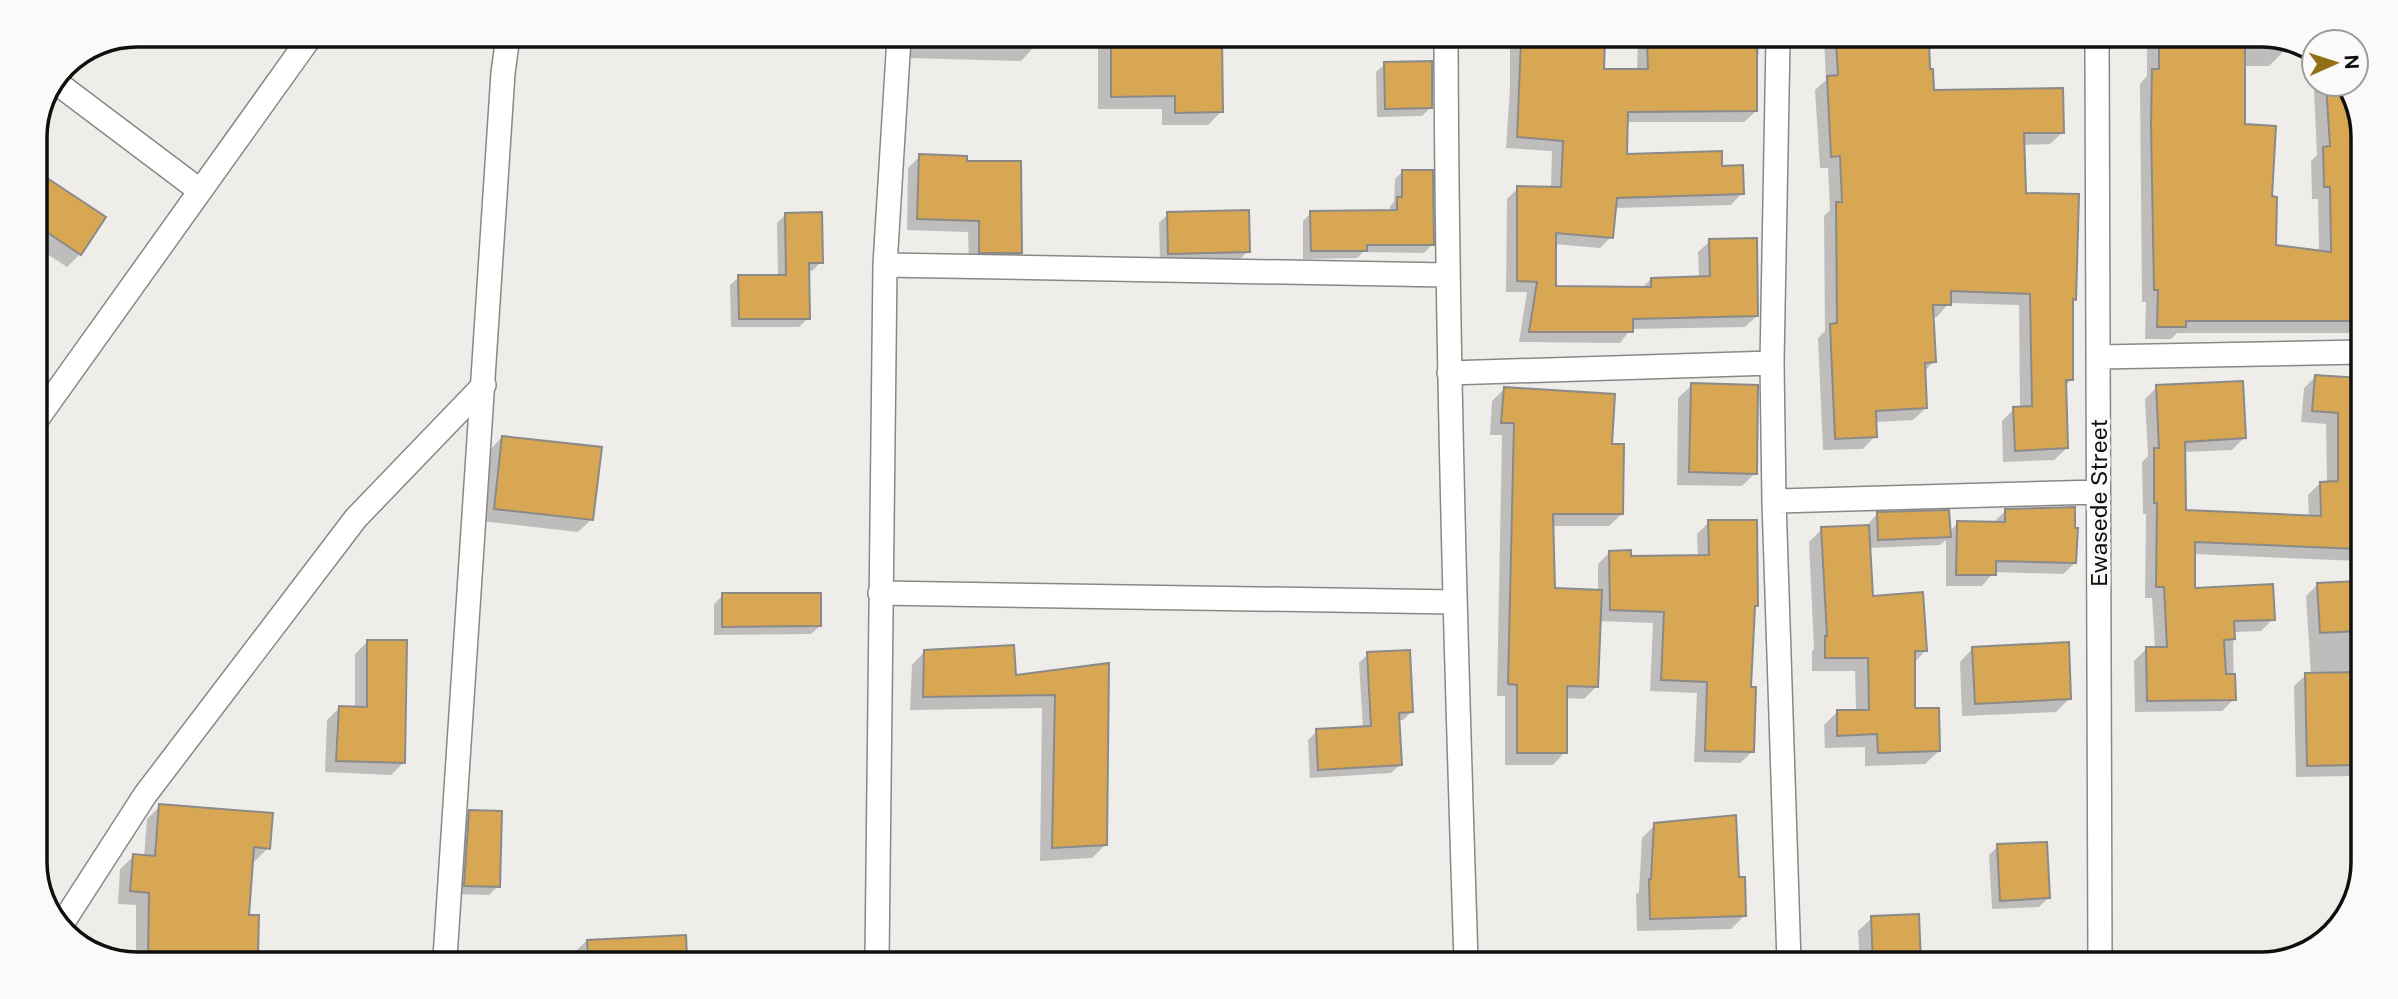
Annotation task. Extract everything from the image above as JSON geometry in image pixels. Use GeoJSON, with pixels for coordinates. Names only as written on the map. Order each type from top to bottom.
{"type":"FeatureCollection","features":[{"type":"Feature","properties":{"kind":"street"},"geometry":{"type":"LineString","coordinates":[[47,405],[303,47]]}},
{"type":"Feature","properties":{"kind":"street"},"geometry":{"type":"LineString","coordinates":[[445,952],[507,47]]}},
{"type":"Feature","properties":{"kind":"street"},"geometry":{"type":"LineString","coordinates":[[877,952],[885,265],[898,47]]}},
{"type":"Feature","properties":{"kind":"street"},"geometry":{"type":"LineString","coordinates":[[1446,47],[1449,373],[1466,952]]}},
{"type":"Feature","properties":{"kind":"street"},"geometry":{"type":"LineString","coordinates":[[1778,47],[1772,363],[1789,952]]}},
{"type":"Feature","properties":{"kind":"street","name":"Ewasede Street"},"geometry":{"type":"LineString","coordinates":[[2097,47],[2100,952]]}},
{"type":"Feature","properties":{"kind":"street"},"geometry":{"type":"LineString","coordinates":[[63,88],[199,190]]}},
{"type":"Feature","properties":{"kind":"street"},"geometry":{"type":"LineString","coordinates":[[885,265],[1447,275]]}},
{"type":"Feature","properties":{"kind":"street"},"geometry":{"type":"LineString","coordinates":[[2099,357],[2351,352]]}},
{"type":"Feature","properties":{"kind":"street"},"geometry":{"type":"LineString","coordinates":[[1449,373],[1772,363]]}},
{"type":"Feature","properties":{"kind":"street"},"geometry":{"type":"LineString","coordinates":[[67,917],[145,795],[356,518],[484,385]]}},
{"type":"Feature","properties":{"kind":"street"},"geometry":{"type":"LineString","coordinates":[[1774,501],[2098,492]]}},
{"type":"Feature","properties":{"kind":"street"},"geometry":{"type":"LineString","coordinates":[[880,593],[1454,602]]}},
{"type":"Feature","properties":{"kind":"building"},"geometry":{"type":"Polygon","coordinates":[[[1111,47],[1222,47],[1223,112],[1175,113],[1175,96],[1111,97],[1111,47]]]}},
{"type":"Feature","properties":{"kind":"building"},"geometry":{"type":"Polygon","coordinates":[[[1521,47],[1605,47],[1604,69],[1648,69],[1647,47],[1757,47],[1757,111],[1628,112],[1627,154],[1722,151],[1722,166],[1743,165],[1744,194],[1617,198],[1613,238],[1556,233],[1556,286],[1651,287],[1651,278],[1710,276],[1709,239],[1757,238],[1758,316],[1633,319],[1633,332],[1529,332],[1537,282],[1517,281],[1517,186],[1561,187],[1563,141],[1517,137],[1521,47]]]}},
{"type":"Feature","properties":{"kind":"building"},"geometry":{"type":"Polygon","coordinates":[[[1836,47],[1929,47],[1934,90],[2063,88],[2064,133],[2024,133],[2026,193],[2079,194],[2076,300],[2073,299],[2073,380],[2066,380],[2068,448],[2015,451],[2013,407],[2032,406],[2030,294],[1951,291],[1951,305],[1933,305],[1936,362],[1925,363],[1927,408],[1876,411],[1877,437],[1835,439],[1830,324],[1837,323],[1836,202],[1842,202],[1840,156],[1831,157],[1827,76],[1838,75],[1836,47]]]}},
{"type":"Feature","properties":{"kind":"building"},"geometry":{"type":"Polygon","coordinates":[[[2159,47],[2245,47],[2245,124],[2276,126],[2272,196],[2277,197],[2276,245],[2331,252],[2330,187],[2324,187],[2323,147],[2330,146],[2327,98],[2342,98],[2351,132],[2351,321],[2186,321],[2186,327],[2157,327],[2158,290],[2154,290],[2152,69],[2159,69],[2159,47]]]}},
{"type":"Feature","properties":{"kind":"building"},"geometry":{"type":"Polygon","coordinates":[[[1432,61],[1432,108],[1385,109],[1384,62],[1432,61]]]}},
{"type":"Feature","properties":{"kind":"building"},"geometry":{"type":"Polygon","coordinates":[[[919,154],[967,156],[967,161],[1021,161],[1022,253],[979,253],[979,221],[917,219],[919,154]]]}},
{"type":"Feature","properties":{"kind":"building"},"geometry":{"type":"Polygon","coordinates":[[[1402,170],[1433,170],[1434,245],[1367,245],[1367,251],[1311,251],[1310,211],[1397,210],[1397,197],[1402,197],[1402,170]]]}},
{"type":"Feature","properties":{"kind":"building"},"geometry":{"type":"Polygon","coordinates":[[[47,178],[106,217],[81,255],[47,232],[47,178]]]}},
{"type":"Feature","properties":{"kind":"building"},"geometry":{"type":"Polygon","coordinates":[[[1249,210],[1250,252],[1168,254],[1167,212],[1249,210]]]}},
{"type":"Feature","properties":{"kind":"building"},"geometry":{"type":"Polygon","coordinates":[[[822,212],[823,263],[809,263],[810,319],[739,319],[738,275],[786,275],[785,213],[822,212]]]}},
{"type":"Feature","properties":{"kind":"building"},"geometry":{"type":"Polygon","coordinates":[[[2315,375],[2351,377],[2351,549],[2195,542],[2195,588],[2273,584],[2275,620],[2234,621],[2235,639],[2224,640],[2226,674],[2235,674],[2236,700],[2147,701],[2146,647],[2167,647],[2164,587],[2156,587],[2157,503],[2154,503],[2154,448],[2159,448],[2156,385],[2243,381],[2246,438],[2185,442],[2186,510],[2321,516],[2320,482],[2338,481],[2338,413],[2312,411],[2315,375]]]}},
{"type":"Feature","properties":{"kind":"building"},"geometry":{"type":"Polygon","coordinates":[[[1691,383],[1758,385],[1757,474],[1689,472],[1691,383]]]}},
{"type":"Feature","properties":{"kind":"building"},"geometry":{"type":"Polygon","coordinates":[[[1504,387],[1615,394],[1612,444],[1624,444],[1623,514],[1553,514],[1555,588],[1602,590],[1598,687],[1567,686],[1567,753],[1517,753],[1517,685],[1508,684],[1514,423],[1501,423],[1504,387]]]}},
{"type":"Feature","properties":{"kind":"building"},"geometry":{"type":"Polygon","coordinates":[[[502,436],[602,447],[593,520],[494,509],[502,436]]]}},
{"type":"Feature","properties":{"kind":"building"},"geometry":{"type":"Polygon","coordinates":[[[2075,507],[2075,528],[2078,528],[2076,563],[1996,561],[1996,575],[1956,575],[1957,521],[2005,522],[2005,509],[2075,507]]]}},
{"type":"Feature","properties":{"kind":"building"},"geometry":{"type":"Polygon","coordinates":[[[1949,510],[1951,537],[1878,540],[1877,512],[1949,510]]]}},
{"type":"Feature","properties":{"kind":"building"},"geometry":{"type":"Polygon","coordinates":[[[1708,520],[1757,520],[1758,606],[1755,606],[1751,687],[1756,687],[1754,752],[1705,751],[1707,682],[1661,680],[1664,612],[1610,610],[1609,551],[1631,550],[1631,556],[1709,555],[1708,520]]]}},
{"type":"Feature","properties":{"kind":"building"},"geometry":{"type":"Polygon","coordinates":[[[1869,525],[1873,596],[1923,592],[1927,651],[1915,651],[1915,708],[1939,708],[1940,751],[1878,753],[1877,734],[1837,736],[1837,710],[1869,710],[1868,658],[1825,658],[1827,636],[1821,527],[1869,525]]]}},
{"type":"Feature","properties":{"kind":"building"},"geometry":{"type":"Polygon","coordinates":[[[2351,581],[2351,631],[2320,633],[2317,583],[2351,581]]]}},
{"type":"Feature","properties":{"kind":"building"},"geometry":{"type":"Polygon","coordinates":[[[722,593],[821,593],[821,626],[722,627],[722,593]]]}},
{"type":"Feature","properties":{"kind":"building"},"geometry":{"type":"Polygon","coordinates":[[[367,640],[407,640],[405,763],[336,761],[339,706],[367,707],[367,640]]]}},
{"type":"Feature","properties":{"kind":"building"},"geometry":{"type":"Polygon","coordinates":[[[2069,642],[2071,699],[1975,704],[1972,647],[2069,642]]]}},
{"type":"Feature","properties":{"kind":"building"},"geometry":{"type":"Polygon","coordinates":[[[1014,645],[1016,675],[1109,663],[1107,845],[1052,848],[1055,695],[923,697],[924,650],[1014,645]]]}},
{"type":"Feature","properties":{"kind":"building"},"geometry":{"type":"Polygon","coordinates":[[[1410,650],[1413,712],[1399,713],[1402,765],[1318,770],[1316,729],[1371,726],[1367,652],[1410,650]]]}},
{"type":"Feature","properties":{"kind":"building"},"geometry":{"type":"Polygon","coordinates":[[[2351,672],[2351,765],[2307,766],[2305,673],[2351,672]]]}},
{"type":"Feature","properties":{"kind":"building"},"geometry":{"type":"Polygon","coordinates":[[[159,804],[273,813],[270,849],[254,847],[249,915],[259,915],[258,952],[148,952],[149,893],[130,891],[133,854],[155,856],[159,804]]]}},
{"type":"Feature","properties":{"kind":"building"},"geometry":{"type":"Polygon","coordinates":[[[469,810],[502,811],[500,887],[464,886],[469,810]]]}},
{"type":"Feature","properties":{"kind":"building"},"geometry":{"type":"Polygon","coordinates":[[[1736,815],[1739,877],[1745,877],[1746,916],[1650,919],[1649,879],[1654,823],[1736,815]]]}},
{"type":"Feature","properties":{"kind":"building"},"geometry":{"type":"Polygon","coordinates":[[[2047,842],[2050,898],[2000,901],[1997,844],[2047,842]]]}},
{"type":"Feature","properties":{"kind":"building"},"geometry":{"type":"Polygon","coordinates":[[[1919,914],[1921,952],[1873,952],[1871,916],[1919,914]]]}},
{"type":"Feature","properties":{"kind":"building"},"geometry":{"type":"Polygon","coordinates":[[[686,935],[687,952],[588,952],[587,940],[686,935]]]}}]}
